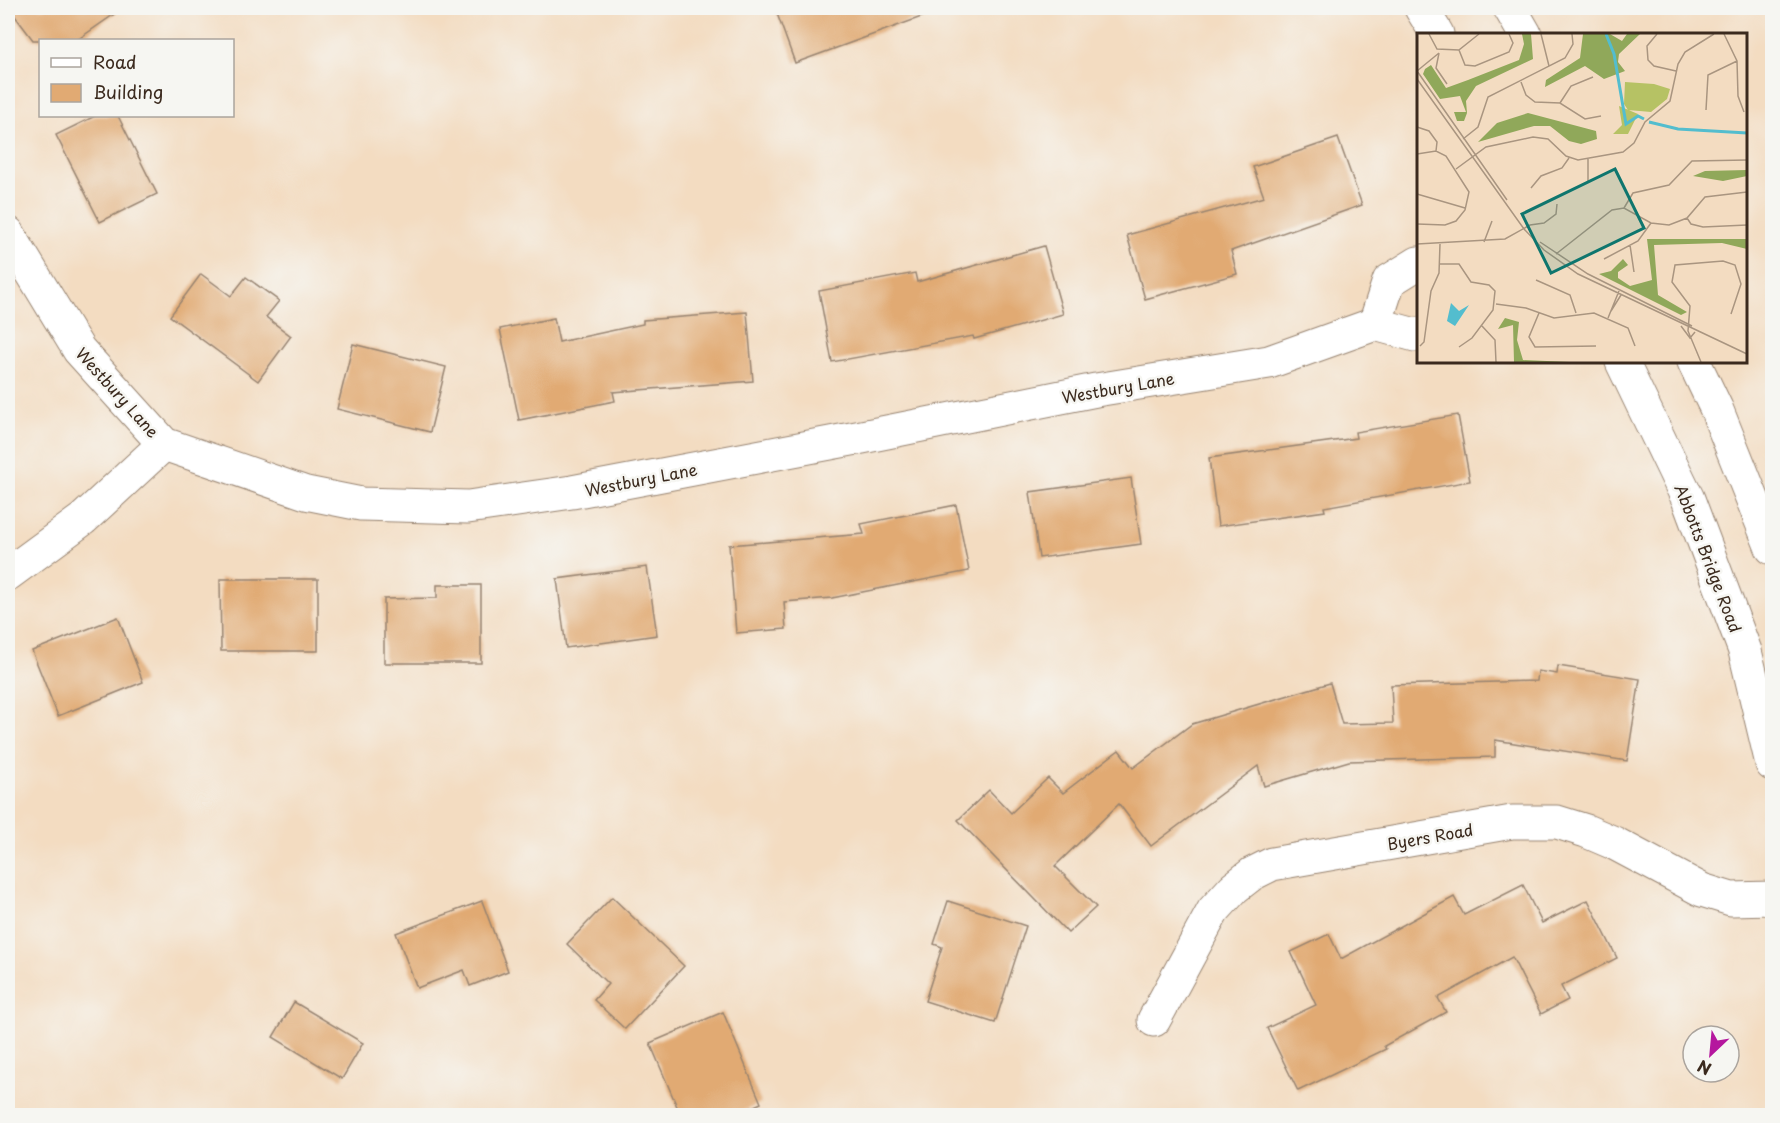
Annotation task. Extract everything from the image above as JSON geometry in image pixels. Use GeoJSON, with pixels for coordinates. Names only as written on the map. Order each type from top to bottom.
{"type":"FeatureCollection","features":[{"type":"Feature","properties":{"kind":"street"},"geometry":{"type":"LineString","coordinates":[[1421,8],[1436,33]]}},
{"type":"Feature","properties":{"kind":"street"},"geometry":{"type":"LineString","coordinates":[[1510,8],[1524,33]]}},
{"type":"Feature","properties":{"kind":"street","name":"Westbury Lane"},"geometry":{"type":"LineString","coordinates":[[8,233],[79,350],[164,444],[306,493],[361,504],[468,507],[572,492],[1096,390],[1269,362],[1375,324]]}},
{"type":"Feature","properties":{"kind":"street"},"geometry":{"type":"LineString","coordinates":[[1417,264],[1389,281],[1375,324],[1417,334]]}},
{"type":"Feature","properties":{"kind":"street","name":"Abbotts Bridge Road"},"geometry":{"type":"LineString","coordinates":[[1622,363],[1688,499],[1745,651],[1773,764]]}},
{"type":"Feature","properties":{"kind":"street"},"geometry":{"type":"LineString","coordinates":[[1694,363],[1716,408],[1773,548]]}},
{"type":"Feature","properties":{"kind":"street"},"geometry":{"type":"LineString","coordinates":[[8,574],[83,519],[164,444]]}},
{"type":"Feature","properties":{"kind":"street","name":"Byers Road"},"geometry":{"type":"LineString","coordinates":[[1154,1020],[1213,911],[1234,888],[1252,874],[1272,864],[1512,822],[1557,822],[1614,843],[1702,890],[1731,899],[1773,898]]}},
{"type":"Feature","properties":{"kind":"building"},"geometry":{"type":"Polygon","coordinates":[[[9,8],[123,8],[78,39],[33,40],[9,8]]]}},
{"type":"Feature","properties":{"kind":"building"},"geometry":{"type":"Polygon","coordinates":[[[775,8],[938,8],[938,11],[795,63],[775,8]]]}},
{"type":"Feature","properties":{"kind":"building"},"geometry":{"type":"Polygon","coordinates":[[[93,117],[118,117],[157,194],[100,222],[56,135],[93,117]]]}},
{"type":"Feature","properties":{"kind":"building"},"geometry":{"type":"Polygon","coordinates":[[[1338,138],[1362,205],[1231,251],[1237,274],[1145,299],[1127,235],[1264,197],[1253,167],[1338,138]]]}},
{"type":"Feature","properties":{"kind":"building"},"geometry":{"type":"Polygon","coordinates":[[[1044,246],[1063,314],[974,339],[973,336],[832,362],[819,291],[915,273],[917,282],[1044,246]]]}},
{"type":"Feature","properties":{"kind":"building"},"geometry":{"type":"Polygon","coordinates":[[[201,274],[231,296],[246,277],[279,301],[266,317],[291,336],[258,381],[170,316],[201,274]]]}},
{"type":"Feature","properties":{"kind":"building"},"geometry":{"type":"Polygon","coordinates":[[[747,312],[753,381],[613,392],[615,401],[519,420],[500,329],[554,318],[559,342],[643,324],[643,320],[747,312]]]}},
{"type":"Feature","properties":{"kind":"building"},"geometry":{"type":"Polygon","coordinates":[[[353,344],[446,367],[430,432],[337,409],[353,344]]]}},
{"type":"Feature","properties":{"kind":"building"},"geometry":{"type":"Polygon","coordinates":[[[1458,415],[1470,481],[1324,507],[1325,511],[1218,526],[1209,458],[1356,438],[1355,432],[1458,415]]]}},
{"type":"Feature","properties":{"kind":"building"},"geometry":{"type":"Polygon","coordinates":[[[1131,478],[1141,544],[1039,558],[1030,492],[1131,478]]]}},
{"type":"Feature","properties":{"kind":"building"},"geometry":{"type":"Polygon","coordinates":[[[956,505],[969,571],[832,598],[784,602],[786,629],[736,633],[729,545],[864,534],[861,524],[956,505]]]}},
{"type":"Feature","properties":{"kind":"building"},"geometry":{"type":"Polygon","coordinates":[[[647,567],[657,635],[566,648],[557,579],[647,567]]]}},
{"type":"Feature","properties":{"kind":"building"},"geometry":{"type":"Polygon","coordinates":[[[220,579],[318,579],[318,651],[221,651],[220,579]]]}},
{"type":"Feature","properties":{"kind":"building"},"geometry":{"type":"Polygon","coordinates":[[[437,585],[481,585],[481,663],[384,663],[384,599],[437,598],[437,585]]]}},
{"type":"Feature","properties":{"kind":"building"},"geometry":{"type":"Polygon","coordinates":[[[118,617],[143,682],[58,716],[32,651],[118,617]]]}},
{"type":"Feature","properties":{"kind":"building"},"geometry":{"type":"Polygon","coordinates":[[[1558,666],[1640,679],[1627,761],[1495,740],[1495,757],[1349,761],[1264,786],[1258,766],[1151,846],[1119,804],[1055,866],[1096,907],[1068,933],[958,820],[989,790],[1011,813],[1048,778],[1063,793],[1119,750],[1133,768],[1192,724],[1330,683],[1342,724],[1393,723],[1391,685],[1537,681],[1538,671],[1557,674],[1558,666]]]}},
{"type":"Feature","properties":{"kind":"building"},"geometry":{"type":"Polygon","coordinates":[[[1523,885],[1542,923],[1588,900],[1617,958],[1561,986],[1568,1000],[1541,1014],[1512,957],[1438,998],[1446,1012],[1384,1046],[1386,1049],[1298,1091],[1267,1028],[1316,1005],[1291,952],[1329,934],[1341,959],[1454,897],[1464,915],[1523,885]]]}},
{"type":"Feature","properties":{"kind":"building"},"geometry":{"type":"Polygon","coordinates":[[[612,897],[684,966],[625,1029],[594,1000],[608,984],[567,944],[612,897]]]}},
{"type":"Feature","properties":{"kind":"building"},"geometry":{"type":"Polygon","coordinates":[[[482,901],[508,971],[470,986],[464,970],[417,988],[396,933],[482,901]]]}},
{"type":"Feature","properties":{"kind":"building"},"geometry":{"type":"Polygon","coordinates":[[[948,901],[1026,926],[995,1023],[925,1001],[942,947],[934,944],[948,901]]]}},
{"type":"Feature","properties":{"kind":"building"},"geometry":{"type":"Polygon","coordinates":[[[294,1002],[363,1043],[342,1079],[273,1037],[294,1002]]]}},
{"type":"Feature","properties":{"kind":"building"},"geometry":{"type":"Polygon","coordinates":[[[723,1012],[761,1103],[732,1116],[681,1116],[650,1043],[723,1012]]]}}]}
